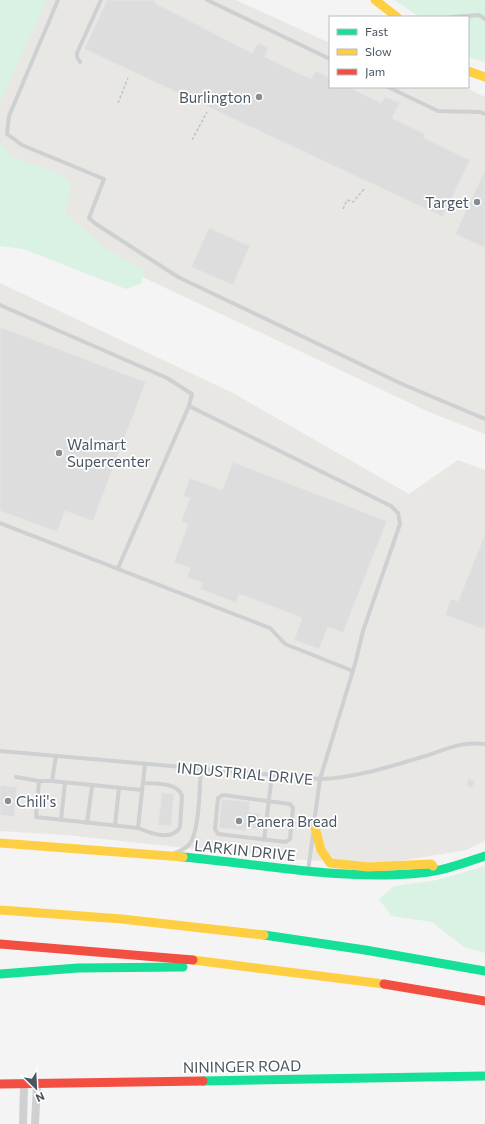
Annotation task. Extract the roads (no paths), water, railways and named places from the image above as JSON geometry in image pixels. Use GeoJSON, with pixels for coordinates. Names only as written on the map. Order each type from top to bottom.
{"type":"FeatureCollection","features":[{"type":"Feature","properties":{"kind":"main road"},"geometry":{"type":"LineString","coordinates":[[376,0],[396,16]]}},
{"type":"Feature","properties":{"kind":"main road"},"geometry":{"type":"LineString","coordinates":[[469,71],[485,77]]}},
{"type":"Feature","properties":{"kind":"main road"},"geometry":{"type":"LineString","coordinates":[[314,824],[321,850],[330,863],[372,867],[431,864],[436,869]]}},
{"type":"Feature","properties":{"kind":"main road","name":"LARKIN DRIVE"},"geometry":{"type":"LineString","coordinates":[[0,843],[165,856],[367,876],[391,876],[436,869],[485,856]]}},
{"type":"Feature","properties":{"kind":"main road"},"geometry":{"type":"LineString","coordinates":[[0,910],[60,914],[220,930],[392,954],[485,971]]}},
{"type":"Feature","properties":{"kind":"main road"},"geometry":{"type":"LineString","coordinates":[[0,944],[127,953],[297,971],[485,1001]]}},
{"type":"Feature","properties":{"kind":"main road"},"geometry":{"type":"LineString","coordinates":[[0,974],[78,968],[147,967],[297,971]]}},
{"type":"Feature","properties":{"kind":"main road","name":"NININGER ROAD"},"geometry":{"type":"LineString","coordinates":[[0,1084],[485,1076]]}},
{"type":"Feature","properties":{"kind":"street"},"geometry":{"type":"LineString","coordinates":[[23,1124],[24,1084]]}},
{"type":"Feature","properties":{"kind":"street"},"geometry":{"type":"LineString","coordinates":[[35,1124],[37,1084]]}},
{"type":"Feature","properties":{"kind":"lane"},"geometry":{"type":"LineString","coordinates":[[58,0],[9,116],[7,134],[22,145],[104,179],[89,218],[178,277],[402,384],[485,419]]}},
{"type":"Feature","properties":{"kind":"lane"},"geometry":{"type":"LineString","coordinates":[[80,62],[77,57],[77,53],[102,0]]}},
{"type":"Feature","properties":{"kind":"lane"},"geometry":{"type":"LineString","coordinates":[[207,0],[329,59]]}},
{"type":"Feature","properties":{"kind":"lane"},"geometry":{"type":"LineString","coordinates":[[466,16],[480,15],[485,19]]}},
{"type":"Feature","properties":{"kind":"lane"},"geometry":{"type":"LineString","coordinates":[[390,88],[438,111],[480,112],[485,114]]}},
{"type":"Feature","properties":{"kind":"lane"},"geometry":{"type":"LineString","coordinates":[[0,305],[167,378],[192,394],[189,406],[118,568]]}},
{"type":"Feature","properties":{"kind":"lane"},"geometry":{"type":"LineString","coordinates":[[189,406],[384,503],[398,514],[400,524],[363,631],[353,671],[320,779],[308,871]]}},
{"type":"Feature","properties":{"kind":"lane"},"geometry":{"type":"LineString","coordinates":[[0,522],[270,628],[285,644],[353,671]]}},
{"type":"Feature","properties":{"kind":"lane","name":"INDUSTRIAL DRIVE"},"geometry":{"type":"LineString","coordinates":[[0,751],[320,779],[341,778],[398,764],[468,742],[485,744]]}},
{"type":"Feature","properties":{"kind":"lane"},"geometry":{"type":"LineString","coordinates":[[52,781],[56,756]]}},
{"type":"Feature","properties":{"kind":"lane"},"geometry":{"type":"LineString","coordinates":[[138,828],[145,764]]}},
{"type":"Feature","properties":{"kind":"lane"},"geometry":{"type":"LineString","coordinates":[[165,856],[180,851],[192,841],[198,812],[201,769]]}},
{"type":"Feature","properties":{"kind":"lane"},"geometry":{"type":"LineString","coordinates":[[264,840],[272,775]]}},
{"type":"Feature","properties":{"kind":"lane"},"geometry":{"type":"LineString","coordinates":[[16,777],[39,781],[142,790]]}},
{"type":"Feature","properties":{"kind":"lane"},"geometry":{"type":"LineString","coordinates":[[39,781],[36,817],[138,828],[149,832],[170,835],[178,830],[180,827],[181,792],[173,786],[142,783]]}},
{"type":"Feature","properties":{"kind":"lane"},"geometry":{"type":"LineString","coordinates":[[61,820],[65,783]]}},
{"type":"Feature","properties":{"kind":"lane"},"geometry":{"type":"LineString","coordinates":[[87,822],[92,786]]}},
{"type":"Feature","properties":{"kind":"lane"},"geometry":{"type":"LineString","coordinates":[[115,825],[119,788]]}},
{"type":"Feature","properties":{"kind":"lane"},"geometry":{"type":"LineString","coordinates":[[220,796],[268,800],[290,804],[293,808],[288,840],[264,840],[221,835],[215,832],[218,798],[220,796]]}},
{"type":"Feature","properties":{"kind":"place","name":"Burlington"},"geometry":{"type":"Point","coordinates":[259,97]}},
{"type":"Feature","properties":{"kind":"place","name":"Target"},"geometry":{"type":"Point","coordinates":[477,202]}},
{"type":"Feature","properties":{"kind":"place","name":"Walmart Supercenter"},"geometry":{"type":"Point","coordinates":[59,453]}},
{"type":"Feature","properties":{"kind":"place","name":"Chili's"},"geometry":{"type":"Point","coordinates":[8,801]}},
{"type":"Feature","properties":{"kind":"place","name":"Panera Bread"},"geometry":{"type":"Point","coordinates":[239,821]}}]}
